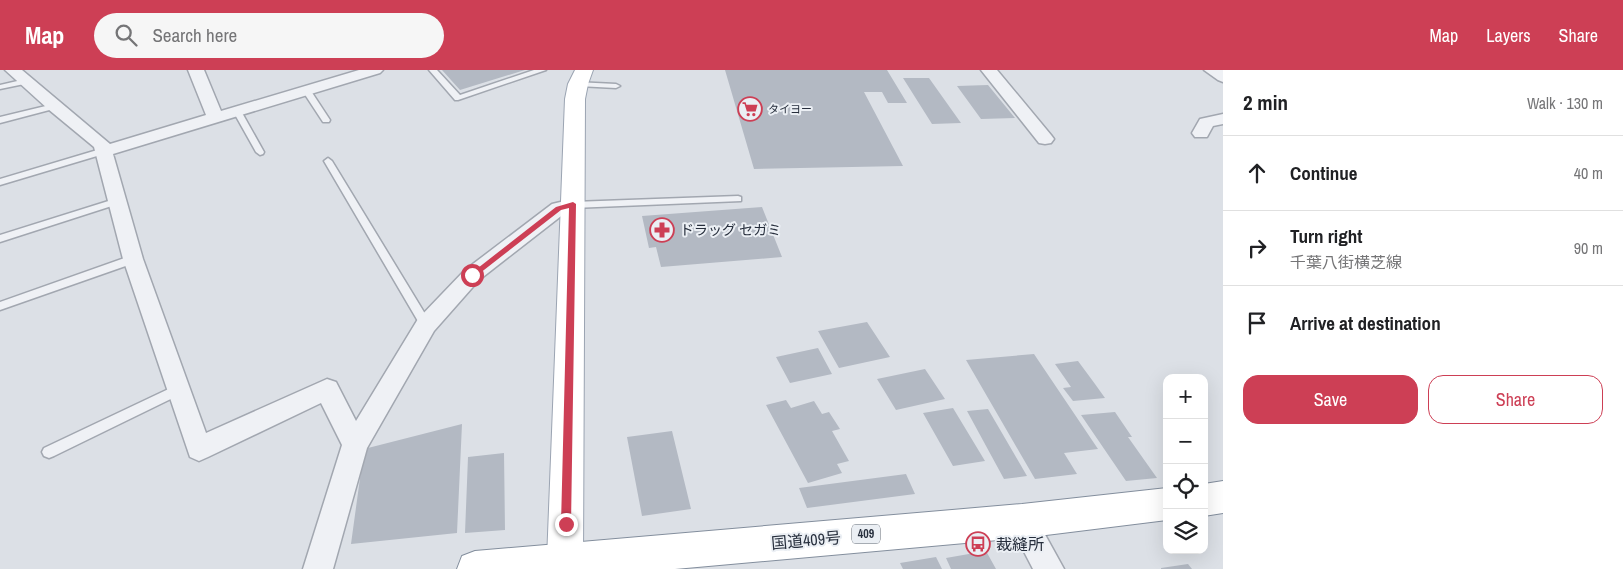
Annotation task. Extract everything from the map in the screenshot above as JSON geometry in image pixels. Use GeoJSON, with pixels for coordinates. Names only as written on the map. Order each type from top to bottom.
{"type":"FeatureCollection","features":[{"type":"Feature","properties":{"kind":"main road"},"geometry":{"type":"LineString","coordinates":[[566,560],[575,99],[581,77]]}},
{"type":"Feature","properties":{"kind":"main road"},"geometry":{"type":"LineString","coordinates":[[1208,499],[1223,497]]}},
{"type":"Feature","properties":{"kind":"main road","name":"国道409号"},"geometry":{"type":"LineString","coordinates":[[475,569],[1022,521],[1163,504]]}},
{"type":"Feature","properties":{"kind":"street"},"geometry":{"type":"LineString","coordinates":[[196,70],[215,117]]}},
{"type":"Feature","properties":{"kind":"street"},"geometry":{"type":"LineString","coordinates":[[104,151],[374,70]]}},
{"type":"Feature","properties":{"kind":"street"},"geometry":{"type":"LineString","coordinates":[[988,70],[1045,140]]}},
{"type":"Feature","properties":{"kind":"street"},"geometry":{"type":"LineString","coordinates":[[1212,70],[1223,77]]}},
{"type":"Feature","properties":{"kind":"street"},"geometry":{"type":"LineString","coordinates":[[19,75],[102,145],[132,259],[199,449],[327,389],[355,444]]}},
{"type":"Feature","properties":{"kind":"street"},"geometry":{"type":"LineString","coordinates":[[1201,133],[1206,123],[1223,119]]}},
{"type":"Feature","properties":{"kind":"street"},"geometry":{"type":"LineString","coordinates":[[318,569],[355,444],[426,325],[472,275],[559,208],[573,204]]}},
{"type":"Feature","properties":{"kind":"street"},"geometry":{"type":"LineString","coordinates":[[1022,521],[1049,569]]}},
{"type":"Feature","properties":{"kind":"lane"},"geometry":{"type":"LineString","coordinates":[[433,70],[458,98],[542,70]]}},
{"type":"Feature","properties":{"kind":"lane"},"geometry":{"type":"LineString","coordinates":[[0,87],[19,75]]}},
{"type":"Feature","properties":{"kind":"lane"},"geometry":{"type":"LineString","coordinates":[[581,77],[616,86]]}},
{"type":"Feature","properties":{"kind":"lane"},"geometry":{"type":"LineString","coordinates":[[306,90],[326,120]]}},
{"type":"Feature","properties":{"kind":"lane"},"geometry":{"type":"LineString","coordinates":[[0,120],[54,106]]}},
{"type":"Feature","properties":{"kind":"lane"},"geometry":{"type":"LineString","coordinates":[[236,111],[260,152]]}},
{"type":"Feature","properties":{"kind":"lane"},"geometry":{"type":"LineString","coordinates":[[0,182],[104,151]]}},
{"type":"Feature","properties":{"kind":"lane"},"geometry":{"type":"LineString","coordinates":[[328,161],[426,325]]}},
{"type":"Feature","properties":{"kind":"lane"},"geometry":{"type":"LineString","coordinates":[[0,239],[118,200]]}},
{"type":"Feature","properties":{"kind":"lane"},"geometry":{"type":"LineString","coordinates":[[573,204],[738,200]]}},
{"type":"Feature","properties":{"kind":"lane"},"geometry":{"type":"LineString","coordinates":[[0,306],[132,259]]}},
{"type":"Feature","properties":{"kind":"lane"},"geometry":{"type":"LineString","coordinates":[[49,452],[177,390]]}},
{"type":"Feature","properties":{"kind":"building"},"geometry":{"type":"Polygon","coordinates":[[[442,70],[525,70],[460,90],[442,70]]]}},
{"type":"Feature","properties":{"kind":"building"},"geometry":{"type":"Polygon","coordinates":[[[725,70],[887,70],[907,103],[888,103],[882,92],[864,92],[903,166],[754,169],[725,70]]]}},
{"type":"Feature","properties":{"kind":"building"},"geometry":{"type":"Polygon","coordinates":[[[903,78],[929,78],[961,123],[932,124],[903,78]]]}},
{"type":"Feature","properties":{"kind":"building"},"geometry":{"type":"Polygon","coordinates":[[[988,85],[1015,118],[981,119],[957,86],[988,85]]]}},
{"type":"Feature","properties":{"kind":"building"},"geometry":{"type":"Polygon","coordinates":[[[762,207],[782,257],[661,267],[656,247],[649,248],[642,216],[762,207]]]}},
{"type":"Feature","properties":{"kind":"building"},"geometry":{"type":"Polygon","coordinates":[[[867,322],[890,357],[839,368],[818,331],[867,322]]]}},
{"type":"Feature","properties":{"kind":"building"},"geometry":{"type":"Polygon","coordinates":[[[818,348],[832,374],[790,383],[776,357],[818,348]]]}},
{"type":"Feature","properties":{"kind":"building"},"geometry":{"type":"Polygon","coordinates":[[[1034,354],[1098,449],[1064,453],[1077,474],[1035,479],[966,360],[1034,354]]]}},
{"type":"Feature","properties":{"kind":"building"},"geometry":{"type":"Polygon","coordinates":[[[1078,361],[1105,398],[1073,401],[1063,388],[1071,387],[1055,364],[1078,361]]]}},
{"type":"Feature","properties":{"kind":"building"},"geometry":{"type":"Polygon","coordinates":[[[925,369],[945,399],[896,410],[877,379],[925,369]]]}},
{"type":"Feature","properties":{"kind":"building"},"geometry":{"type":"Polygon","coordinates":[[[786,400],[791,408],[814,401],[822,414],[829,412],[840,429],[832,431],[849,461],[837,464],[842,473],[808,483],[766,405],[786,400]]]}},
{"type":"Feature","properties":{"kind":"building"},"geometry":{"type":"Polygon","coordinates":[[[953,408],[985,461],[953,466],[923,413],[953,408]]]}},
{"type":"Feature","properties":{"kind":"building"},"geometry":{"type":"Polygon","coordinates":[[[988,409],[1027,476],[1004,479],[967,411],[988,409]]]}},
{"type":"Feature","properties":{"kind":"building"},"geometry":{"type":"Polygon","coordinates":[[[1115,412],[1132,437],[1128,437],[1157,478],[1126,481],[1081,415],[1115,412]]]}},
{"type":"Feature","properties":{"kind":"building"},"geometry":{"type":"Polygon","coordinates":[[[462,424],[457,533],[351,544],[364,449],[462,424]]]}},
{"type":"Feature","properties":{"kind":"building"},"geometry":{"type":"Polygon","coordinates":[[[672,431],[691,509],[642,516],[627,437],[672,431]]]}},
{"type":"Feature","properties":{"kind":"building"},"geometry":{"type":"Polygon","coordinates":[[[504,453],[505,530],[465,533],[468,457],[504,453]]]}},
{"type":"Feature","properties":{"kind":"building"},"geometry":{"type":"Polygon","coordinates":[[[906,474],[915,494],[807,508],[799,488],[906,474]]]}},
{"type":"Feature","properties":{"kind":"building"},"geometry":{"type":"Polygon","coordinates":[[[986,551],[996,569],[951,569],[946,558],[986,551]]]}},
{"type":"Feature","properties":{"kind":"building"},"geometry":{"type":"Polygon","coordinates":[[[936,557],[942,569],[903,569],[900,563],[936,557]]]}},
{"type":"Feature","properties":{"kind":"building"},"geometry":{"type":"Polygon","coordinates":[[[1188,564],[1192,569],[1161,569],[1161,568],[1188,564]]]}},
{"type":"Feature","properties":{"kind":"place","name":"タイヨー"},"geometry":{"type":"Point","coordinates":[750,109]}},
{"type":"Feature","properties":{"kind":"place","name":"ドラッグ セガミ"},"geometry":{"type":"Point","coordinates":[662,230]}},
{"type":"Feature","properties":{"kind":"place","name":"裁縫所"},"geometry":{"type":"Point","coordinates":[978,544]}},
{"type":"Feature","properties":{"kind":"route"},"geometry":{"type":"LineString","coordinates":[[472,275],[559,208],[573,204],[566,524]]}}]}
